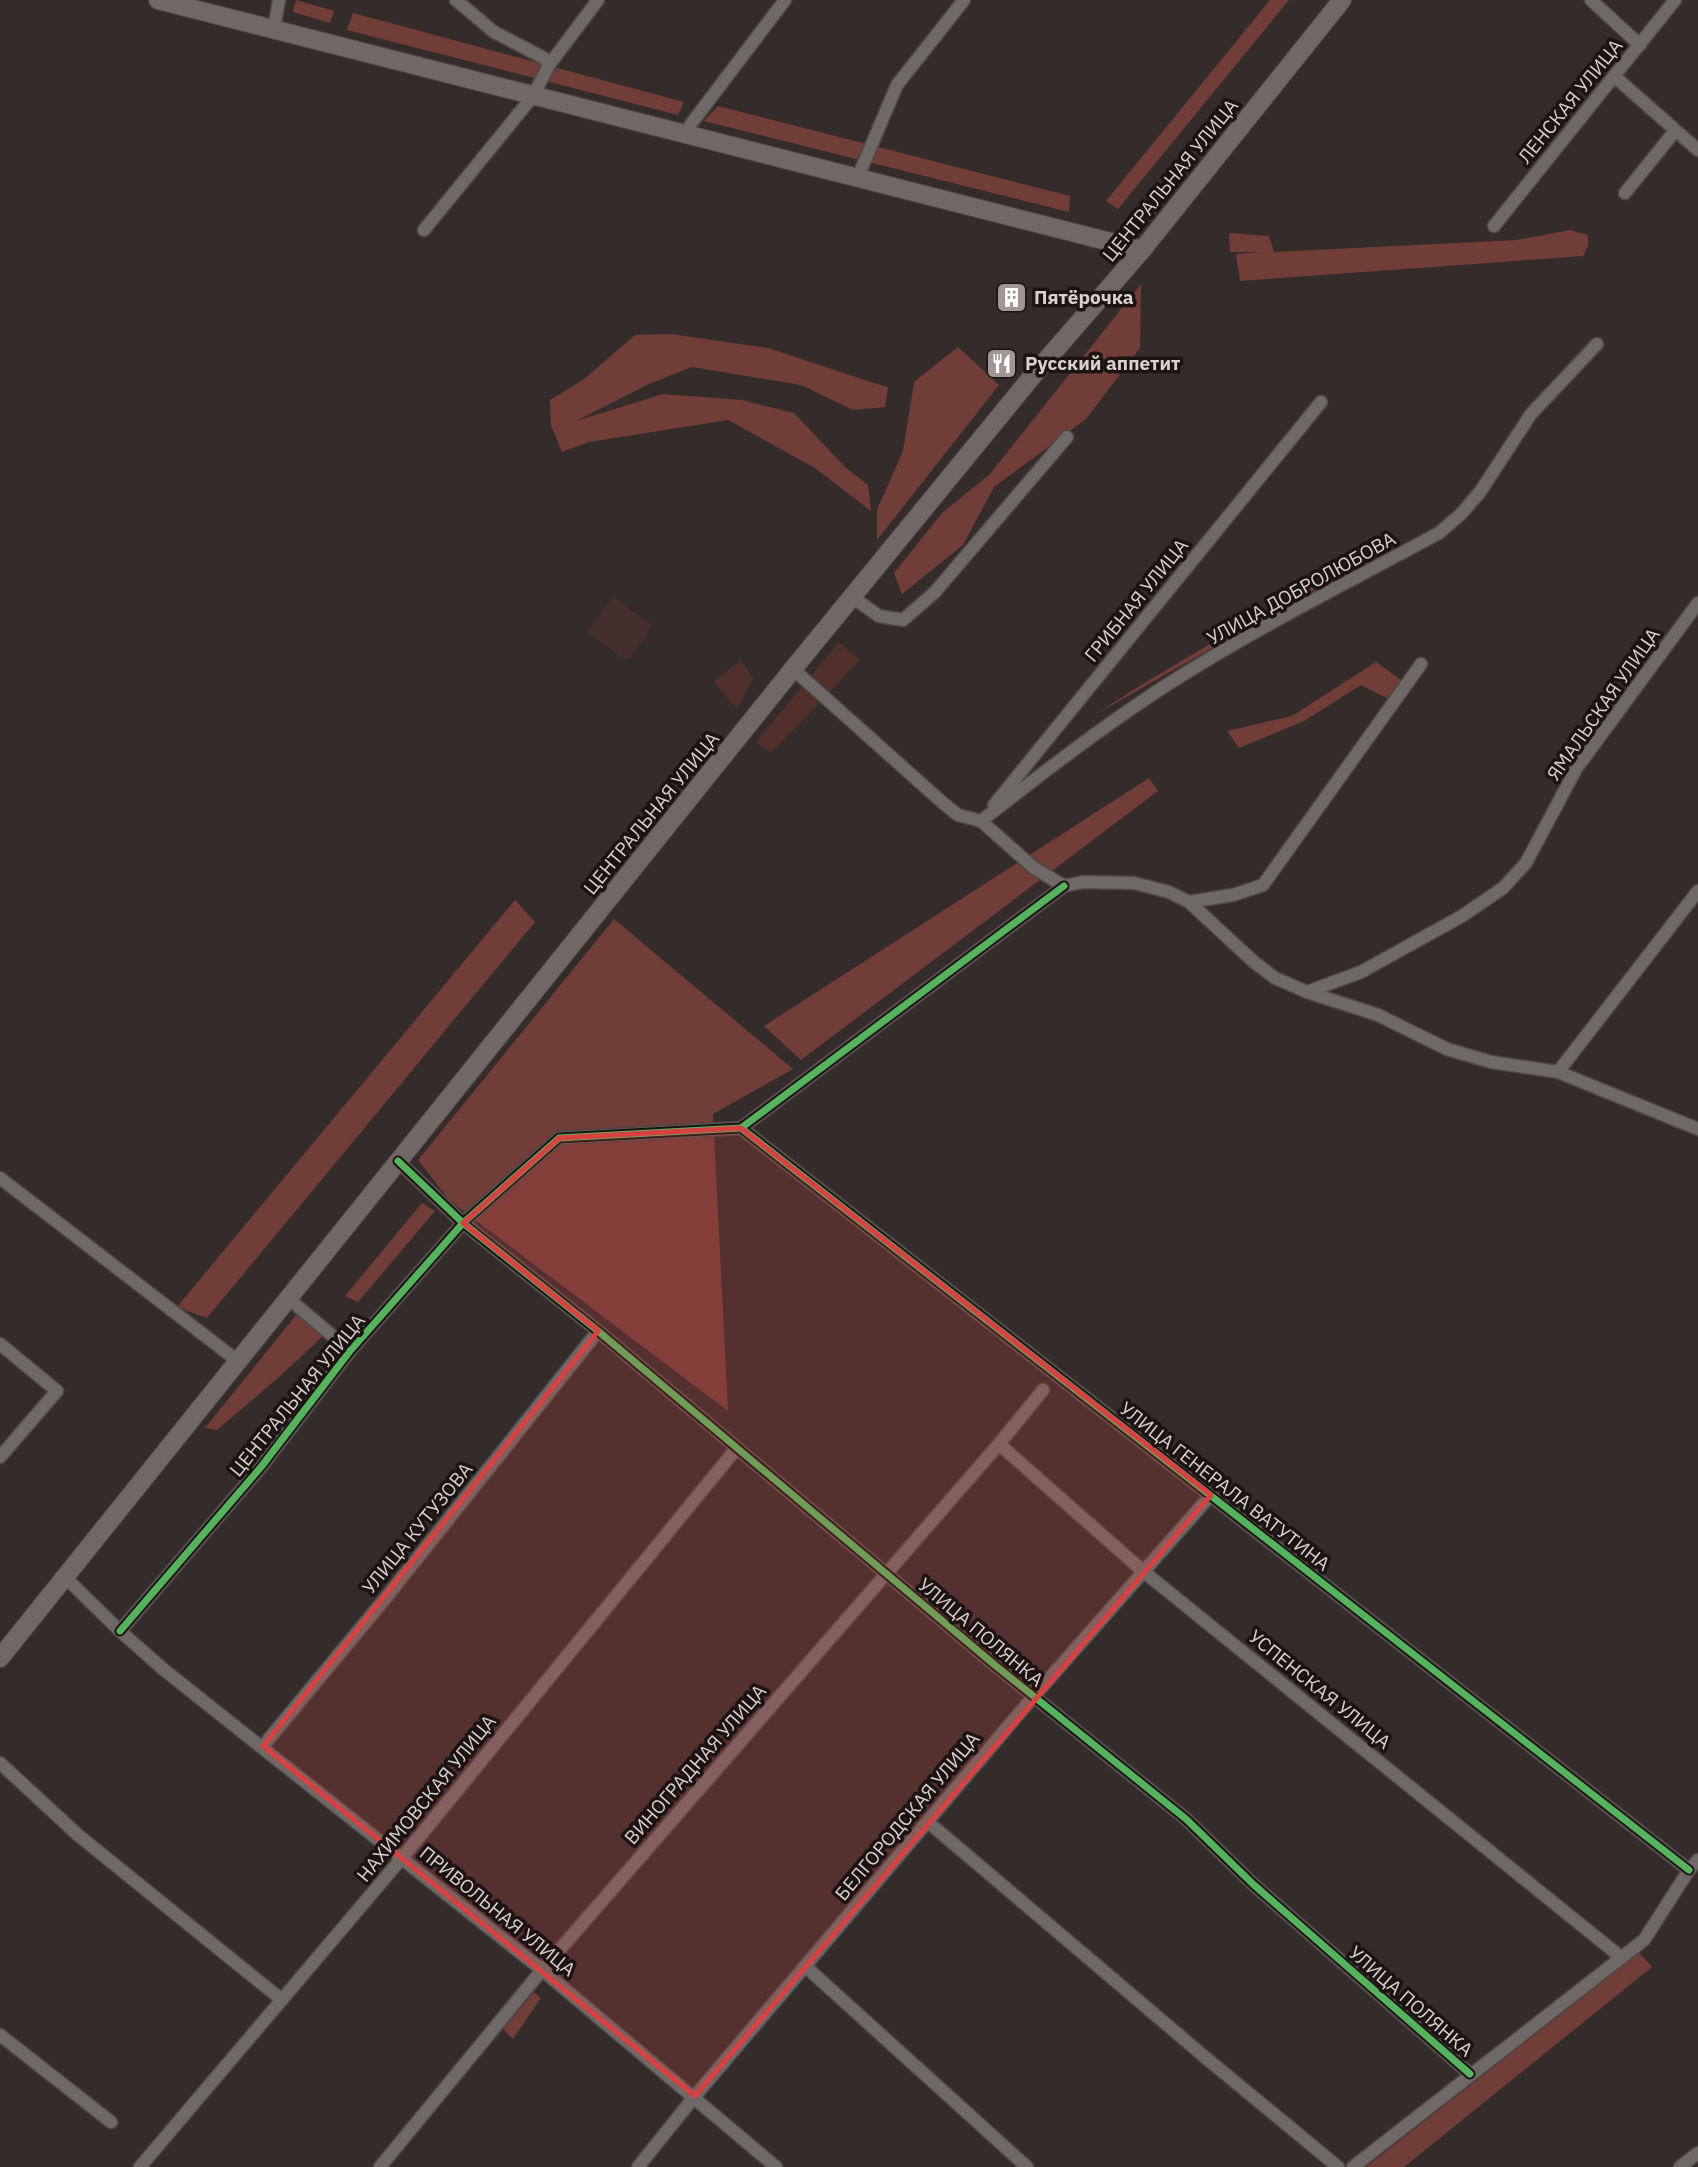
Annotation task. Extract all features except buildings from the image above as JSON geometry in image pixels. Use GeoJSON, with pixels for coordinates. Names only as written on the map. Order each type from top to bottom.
{"type":"FeatureCollection","features":[{"type":"Feature","properties":{"kind":"main road"},"geometry":{"type":"LineString","coordinates":[[158,0],[1142,250]]}},
{"type":"Feature","properties":{"kind":"main road","name":"ЦЕНТРАЛЬНАЯ УЛИЦА"},"geometry":{"type":"LineString","coordinates":[[0,1658],[852,597],[1035,373],[1142,250],[1342,0]]}},
{"type":"Feature","properties":{"kind":"street"},"geometry":{"type":"LineString","coordinates":[[276,18],[279,0]]}},
{"type":"Feature","properties":{"kind":"street"},"geometry":{"type":"LineString","coordinates":[[456,0],[494,32],[544,58],[549,65]]}},
{"type":"Feature","properties":{"kind":"street"},"geometry":{"type":"LineString","coordinates":[[424,230],[533,96],[549,65],[598,0]]}},
{"type":"Feature","properties":{"kind":"street"},"geometry":{"type":"LineString","coordinates":[[685,135],[785,0]]}},
{"type":"Feature","properties":{"kind":"street"},"geometry":{"type":"LineString","coordinates":[[857,179],[897,85],[964,0]]}},
{"type":"Feature","properties":{"kind":"street"},"geometry":{"type":"LineString","coordinates":[[1591,0],[1640,45]]}},
{"type":"Feature","properties":{"kind":"street","name":"ЛЕНСКАЯ УЛИЦА"},"geometry":{"type":"LineString","coordinates":[[1494,226],[1675,0]]}},
{"type":"Feature","properties":{"kind":"street"},"geometry":{"type":"LineString","coordinates":[[1614,76],[1698,150]]}},
{"type":"Feature","properties":{"kind":"street"},"geometry":{"type":"LineString","coordinates":[[1625,193],[1675,131]]}},
{"type":"Feature","properties":{"kind":"street","name":"УЛИЦА ДОБРОЛЮБОВА"},"geometry":{"type":"LineString","coordinates":[[981,821],[1064,756],[1149,696],[1246,639],[1439,533],[1461,514],[1480,492],[1531,414],[1597,344]]}},
{"type":"Feature","properties":{"kind":"street","name":"ГРИБНАЯ УЛИЦА"},"geometry":{"type":"LineString","coordinates":[[981,821],[1321,402]]}},
{"type":"Feature","properties":{"kind":"street"},"geometry":{"type":"LineString","coordinates":[[852,597],[879,616],[903,620],[936,592],[1067,437]]}},
{"type":"Feature","properties":{"kind":"street","name":"ЯМАЛЬСКАЯ УЛИЦА"},"geometry":{"type":"LineString","coordinates":[[1307,992],[1361,971],[1462,916],[1503,888],[1526,863],[1577,769],[1698,604]]}},
{"type":"Feature","properties":{"kind":"street"},"geometry":{"type":"LineString","coordinates":[[1189,902],[1233,895],[1263,885],[1421,664]]}},
{"type":"Feature","properties":{"kind":"street"},"geometry":{"type":"LineString","coordinates":[[793,670],[958,815],[981,821],[1034,868],[1064,886]]}},
{"type":"Feature","properties":{"kind":"street"},"geometry":{"type":"LineString","coordinates":[[741,1128],[1064,886],[1083,882],[1134,883],[1169,892],[1189,902],[1275,978],[1307,992],[1378,1015],[1447,1049],[1491,1062],[1558,1072],[1698,1129]]}},
{"type":"Feature","properties":{"kind":"street"},"geometry":{"type":"LineString","coordinates":[[1558,1072],[1698,891]]}},
{"type":"Feature","properties":{"kind":"street","name":"ЦЕНТРАЛЬНАЯ УЛИЦА"},"geometry":{"type":"LineString","coordinates":[[120,1631],[261,1467],[350,1351],[463,1223],[559,1138],[741,1128]]}},
{"type":"Feature","properties":{"kind":"street","name":"УЛИЦА ГЕНЕРАЛА ВАТУТИНА"},"geometry":{"type":"LineString","coordinates":[[741,1128],[1211,1495],[1693,1865]]}},
{"type":"Feature","properties":{"kind":"street","name":"УЛИЦА ПОЛЯНКА"},"geometry":{"type":"LineString","coordinates":[[398,1161],[463,1223],[598,1331],[736,1449],[1186,1819],[1254,1885],[1471,2074]]}},
{"type":"Feature","properties":{"kind":"street"},"geometry":{"type":"LineString","coordinates":[[0,1178],[239,1362]]}},
{"type":"Feature","properties":{"kind":"street"},"geometry":{"type":"LineString","coordinates":[[288,1298],[350,1351]]}},
{"type":"Feature","properties":{"kind":"street","name":"УЛИЦА КУТУЗОВА"},"geometry":{"type":"LineString","coordinates":[[262,1746],[388,1595],[598,1331]]}},
{"type":"Feature","properties":{"kind":"street"},"geometry":{"type":"LineString","coordinates":[[0,1344],[57,1391],[0,1457]]}},
{"type":"Feature","properties":{"kind":"street","name":"ВИНОГРАДНАЯ УЛИЦА"},"geometry":{"type":"LineString","coordinates":[[380,2167],[542,1970],[1043,1390]]}},
{"type":"Feature","properties":{"kind":"street","name":"УСПЕНСКАЯ УЛИЦА"},"geometry":{"type":"LineString","coordinates":[[999,1444],[1144,1572],[1622,1958]]}},
{"type":"Feature","properties":{"kind":"street","name":"НАХИМОВСКАЯ УЛИЦА"},"geometry":{"type":"LineString","coordinates":[[140,2167],[402,1858],[736,1449]]}},
{"type":"Feature","properties":{"kind":"street","name":"БЕЛГОРОДСКАЯ УЛИЦА"},"geometry":{"type":"LineString","coordinates":[[638,2167],[1034,1696],[1211,1495]]}},
{"type":"Feature","properties":{"kind":"street","name":"ПРИВОЛЬНАЯ УЛИЦА"},"geometry":{"type":"LineString","coordinates":[[66,1578],[163,1669],[542,1970],[695,2096],[776,2167]]}},
{"type":"Feature","properties":{"kind":"street"},"geometry":{"type":"LineString","coordinates":[[0,1763],[78,1835],[282,2000]]}},
{"type":"Feature","properties":{"kind":"street"},"geometry":{"type":"LineString","coordinates":[[928,1822],[1338,2167]]}},
{"type":"Feature","properties":{"kind":"street"},"geometry":{"type":"LineString","coordinates":[[1353,2167],[1644,1940],[1693,1865]]}},
{"type":"Feature","properties":{"kind":"street"},"geometry":{"type":"LineString","coordinates":[[805,1966],[1027,2167]]}},
{"type":"Feature","properties":{"kind":"street"},"geometry":{"type":"LineString","coordinates":[[0,2035],[111,2122]]}},
{"type":"Feature","properties":{"kind":"street"},"geometry":{"type":"LineString","coordinates":[[1680,2167],[1698,2153]]}},
{"type":"Feature","properties":{"kind":"highlighted area"},"geometry":{"type":"Polygon","coordinates":[[[741,1128],[1211,1495],[695,2096],[263,1746],[598,1331],[463,1223],[559,1138],[741,1128]]]}},
{"type":"Feature","properties":{"kind":"shaded area"},"geometry":{"type":"Polygon","coordinates":[[[296,0],[334,11],[330,23],[293,12],[296,0]]]}},
{"type":"Feature","properties":{"kind":"shaded area"},"geometry":{"type":"Polygon","coordinates":[[[1270,0],[1289,0],[1118,209],[1106,201],[1270,0]]]}},
{"type":"Feature","properties":{"kind":"shaded area"},"geometry":{"type":"Polygon","coordinates":[[[353,13],[684,102],[678,115],[347,30],[353,13]]]}},
{"type":"Feature","properties":{"kind":"shaded area"},"geometry":{"type":"Polygon","coordinates":[[[718,106],[1070,196],[1069,212],[704,121],[718,106]]]}},
{"type":"Feature","properties":{"kind":"shaded area"},"geometry":{"type":"Polygon","coordinates":[[[1570,230],[1588,235],[1588,246],[1583,256],[1240,281],[1236,254],[1261,252],[1230,252],[1229,233],[1269,236],[1274,252],[1517,240],[1570,230]]]}},
{"type":"Feature","properties":{"kind":"shaded area"},"geometry":{"type":"Polygon","coordinates":[[[1141,284],[1140,348],[1086,419],[994,487],[963,545],[902,594],[894,573],[942,513],[990,474],[1141,284]]]}},
{"type":"Feature","properties":{"kind":"shaded area"},"geometry":{"type":"Polygon","coordinates":[[[671,334],[768,348],[888,387],[885,407],[853,410],[801,385],[692,367],[649,384],[576,421],[663,394],[742,400],[794,413],[846,468],[868,485],[871,511],[815,468],[728,420],[589,442],[562,452],[551,425],[550,400],[584,379],[635,335],[671,334]]]}},
{"type":"Feature","properties":{"kind":"shaded area"},"geometry":{"type":"Polygon","coordinates":[[[958,347],[999,385],[877,540],[877,510],[903,451],[914,382],[958,347]]]}},
{"type":"Feature","properties":{"kind":"shaded area"},"geometry":{"type":"Polygon","coordinates":[[[1357,556],[1370,558],[1098,713],[1133,690],[1357,556]]]}},
{"type":"Feature","properties":{"kind":"shaded area"},"geometry":{"type":"Polygon","coordinates":[[[614,597],[653,626],[627,661],[587,632],[614,597]]]}},
{"type":"Feature","properties":{"kind":"shaded area"},"geometry":{"type":"Polygon","coordinates":[[[839,642],[860,660],[771,753],[756,742],[839,642]]]}},
{"type":"Feature","properties":{"kind":"shaded area"},"geometry":{"type":"Polygon","coordinates":[[[741,660],[753,679],[737,708],[714,682],[741,660]]]}},
{"type":"Feature","properties":{"kind":"shaded area"},"geometry":{"type":"Polygon","coordinates":[[[1376,662],[1401,680],[1394,702],[1361,685],[1304,721],[1239,748],[1227,731],[1292,716],[1376,662]]]}},
{"type":"Feature","properties":{"kind":"shaded area"},"geometry":{"type":"Polygon","coordinates":[[[1149,778],[1158,791],[801,1060],[764,1026],[1149,778]]]}},
{"type":"Feature","properties":{"kind":"shaded area"},"geometry":{"type":"Polygon","coordinates":[[[515,900],[535,922],[207,1318],[177,1307],[515,900]]]}},
{"type":"Feature","properties":{"kind":"shaded area"},"geometry":{"type":"Polygon","coordinates":[[[614,919],[793,1069],[713,1114],[728,1411],[450,1201],[418,1160],[614,919]]]}},
{"type":"Feature","properties":{"kind":"shaded area"},"geometry":{"type":"Polygon","coordinates":[[[422,1203],[435,1211],[358,1302],[345,1296],[422,1203]]]}},
{"type":"Feature","properties":{"kind":"shaded area"},"geometry":{"type":"Polygon","coordinates":[[[297,1314],[323,1336],[217,1430],[205,1428],[297,1314]]]}},
{"type":"Feature","properties":{"kind":"shaded area"},"geometry":{"type":"Polygon","coordinates":[[[1639,1953],[1652,1967],[1404,2167],[1366,2167],[1639,1953]]]}},
{"type":"Feature","properties":{"kind":"shaded area"},"geometry":{"type":"Polygon","coordinates":[[[534,1992],[541,1998],[513,2039],[503,2029],[534,1992]]]}},
{"type":"Feature","properties":{"kind":"cycle path"},"geometry":{"type":"LineString","coordinates":[[120,1631],[261,1467],[350,1351],[463,1223],[559,1138],[741,1128],[1064,886]]}},
{"type":"Feature","properties":{"kind":"cycle path"},"geometry":{"type":"LineString","coordinates":[[741,1128],[1689,1870]]}},
{"type":"Feature","properties":{"kind":"cycle path"},"geometry":{"type":"LineString","coordinates":[[398,1161],[463,1223],[598,1331],[996,1666],[1186,1819],[1254,1885],[1470,2074]]}},
{"type":"Feature","properties":{"kind":"place","name":"Пятёрочка"},"geometry":{"type":"Point","coordinates":[1011,297]}},
{"type":"Feature","properties":{"kind":"place","name":"Русский аппетит"},"geometry":{"type":"Point","coordinates":[1002,363]}}]}
